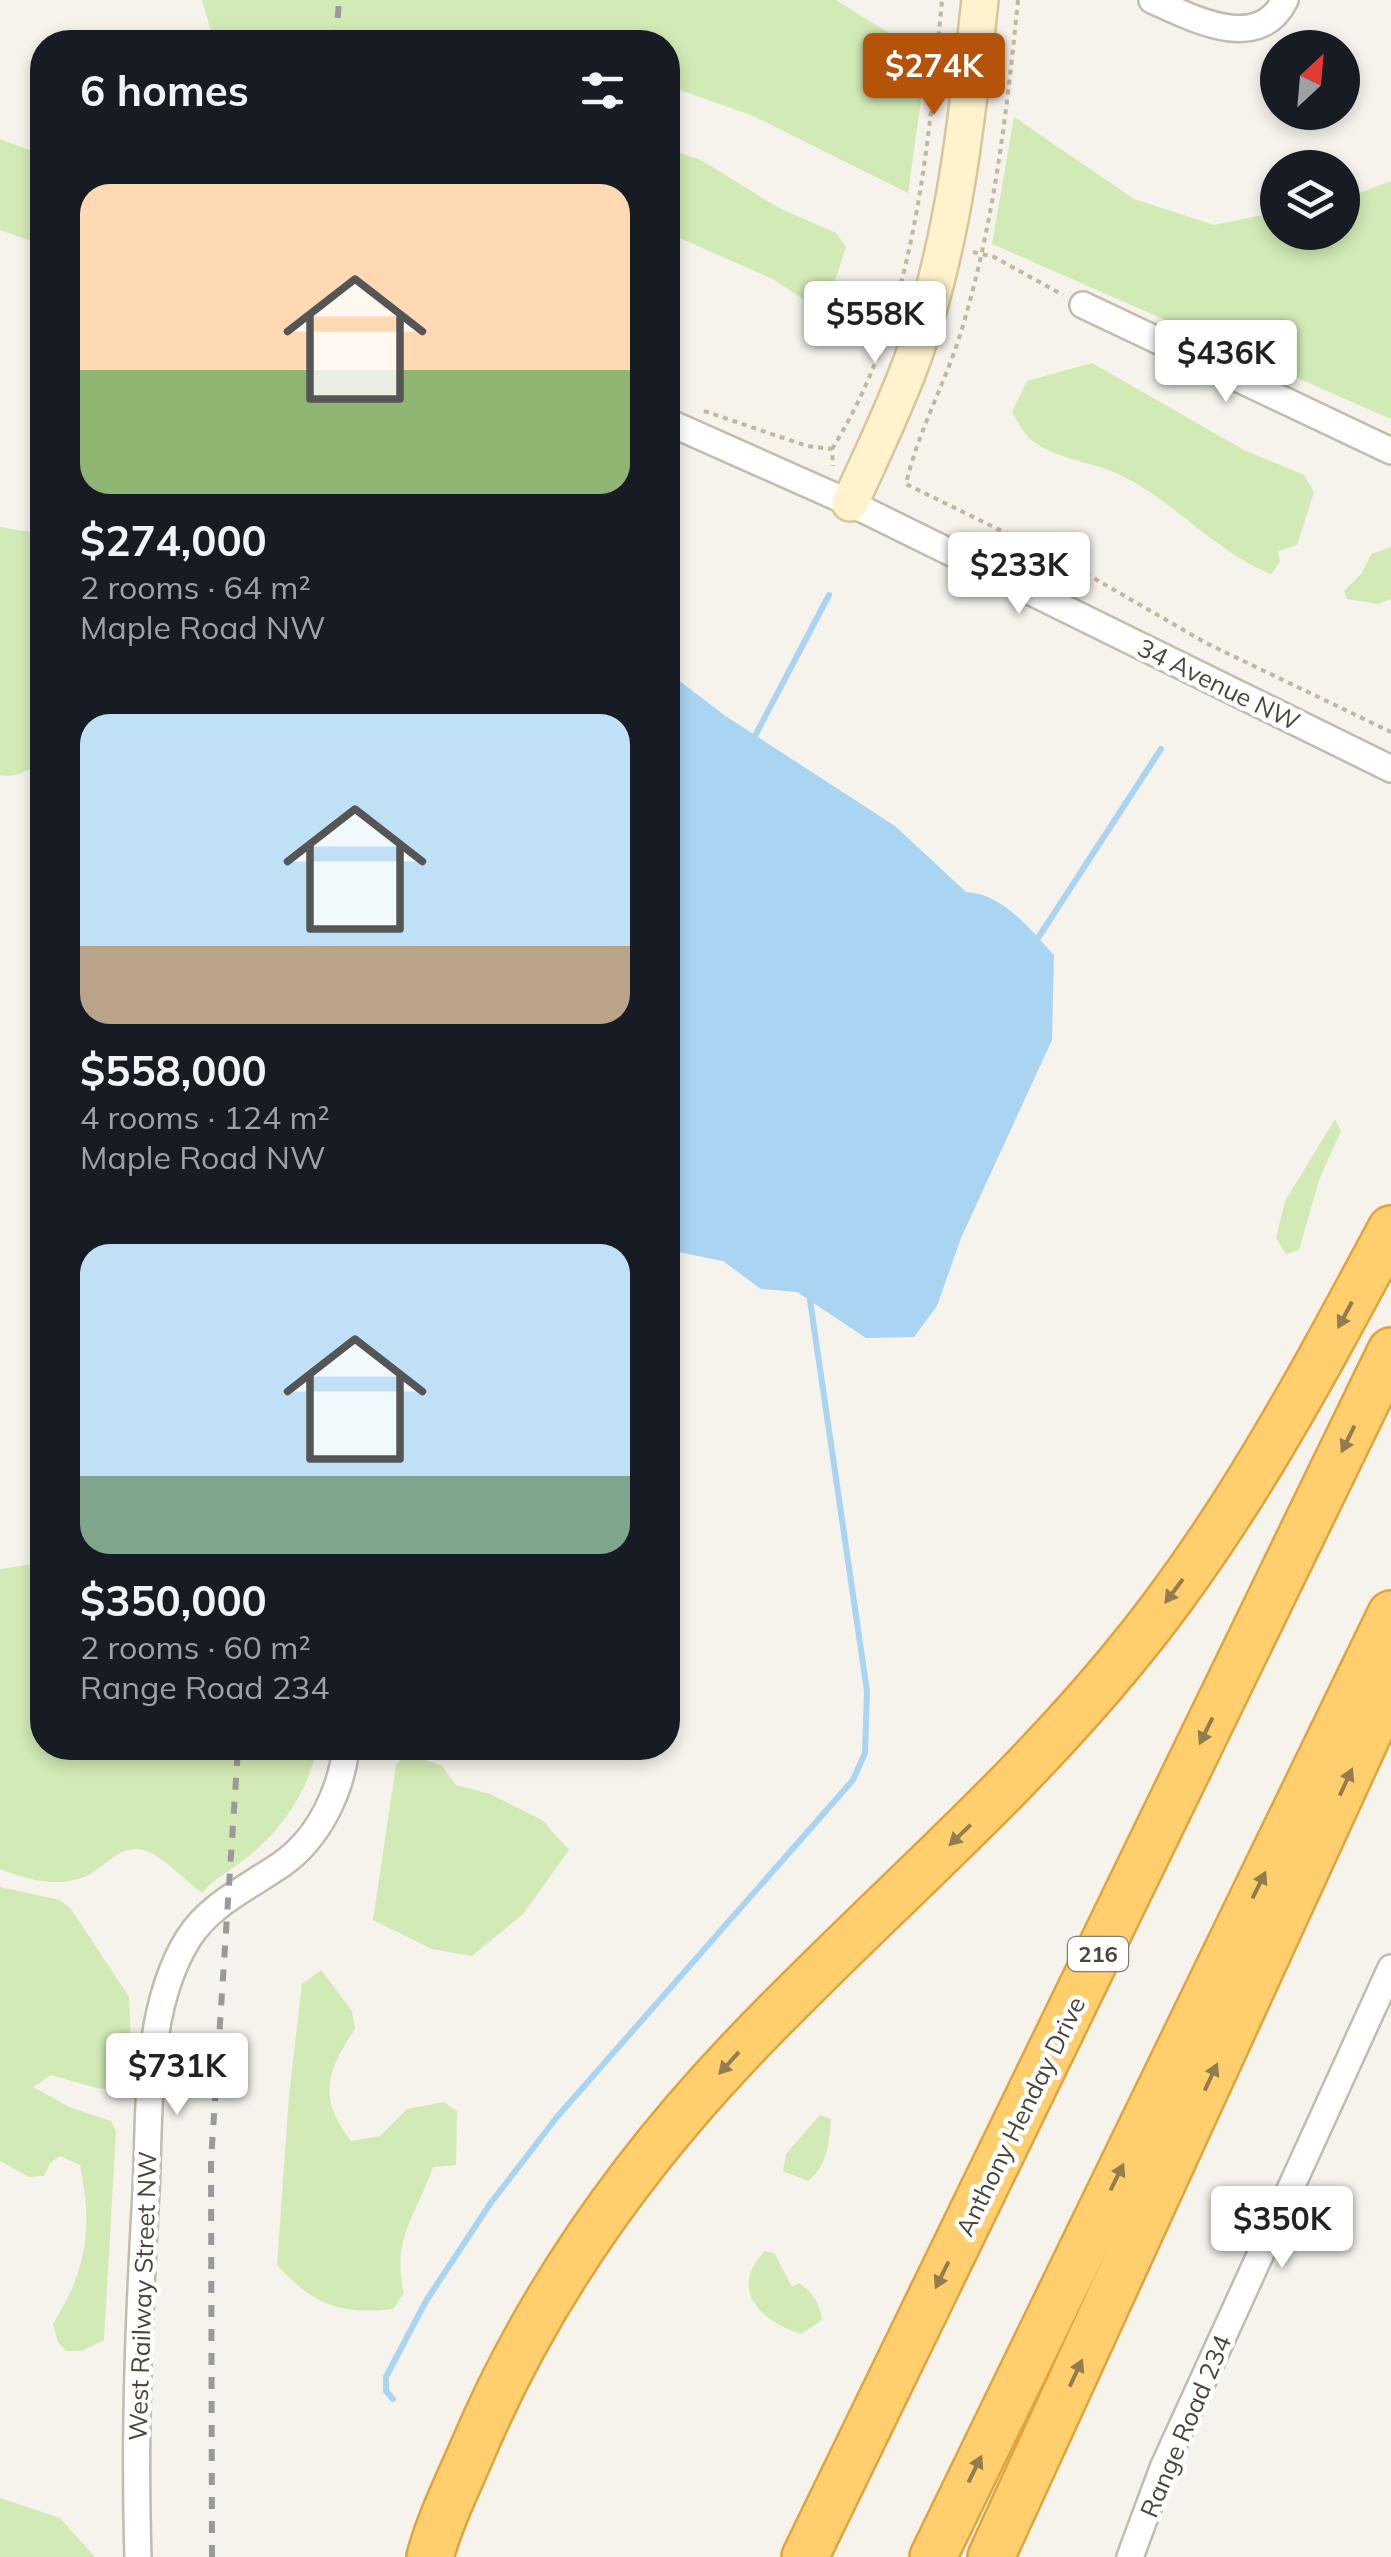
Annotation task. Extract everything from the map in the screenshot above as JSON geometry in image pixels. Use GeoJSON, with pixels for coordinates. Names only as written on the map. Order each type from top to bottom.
{"type":"FeatureCollection","features":[{"type":"Feature","properties":{"kind":"highway"},"geometry":{"type":"LineString","coordinates":[[430,2557],[483,2426],[524,2340],[582,2244],[685,2112],[741,2050],[1004,1793],[1120,1664],[1236,1504],[1391,1229]]}},
{"type":"Feature","properties":{"kind":"highway","name":"Anthony Henday Drive"},"geometry":{"type":"LineString","coordinates":[[806,2557],[1391,1351]]}},
{"type":"Feature","properties":{"kind":"highway"},"geometry":{"type":"LineString","coordinates":[[933,2557],[1391,1614]]}},
{"type":"Feature","properties":{"kind":"highway"},"geometry":{"type":"LineString","coordinates":[[991,2557],[1391,1684]]}},
{"type":"Feature","properties":{"kind":"street"},"geometry":{"type":"LineString","coordinates":[[850,504],[915,352],[944,244],[962,158],[980,0]]}},
{"type":"Feature","properties":{"kind":"street"},"geometry":{"type":"LineString","coordinates":[[1152,0],[1231,28],[1262,26],[1284,0]]}},
{"type":"Feature","properties":{"kind":"street"},"geometry":{"type":"LineString","coordinates":[[1083,305],[1391,451]]}},
{"type":"Feature","properties":{"kind":"street","name":"34 Avenue NW"},"geometry":{"type":"LineString","coordinates":[[680,427],[850,504],[1391,768]]}},
{"type":"Feature","properties":{"kind":"street","name":"West Railway Street NW"},"geometry":{"type":"LineString","coordinates":[[138,2557],[134,2412],[150,2112],[164,2002],[189,1938],[227,1898],[286,1862],[309,1838],[334,1798],[343,1760]]}},
{"type":"Feature","properties":{"kind":"street","name":"Range Road 234"},"geometry":{"type":"LineString","coordinates":[[1130,2557],[1164,2468],[1391,1968]]}},
{"type":"Feature","properties":{"kind":"path"},"geometry":{"type":"LineString","coordinates":[[833,466],[832,449],[875,356],[908,254],[924,172],[942,0]]}},
{"type":"Feature","properties":{"kind":"path"},"geometry":{"type":"LineString","coordinates":[[1018,0],[1007,108],[982,254],[960,334],[906,484],[1073,566],[1206,643],[1391,732]]}},
{"type":"Feature","properties":{"kind":"path"},"geometry":{"type":"LineString","coordinates":[[944,244],[982,254],[1083,305]]}},
{"type":"Feature","properties":{"kind":"path"},"geometry":{"type":"LineString","coordinates":[[698,408],[807,446],[832,449]]}},
{"type":"Feature","properties":{"kind":"green space"},"geometry":{"type":"Polygon","coordinates":[[[202,0],[836,0],[927,57],[908,193],[751,115],[680,90],[680,30],[211,30],[202,0]]]}},
{"type":"Feature","properties":{"kind":"green space"},"geometry":{"type":"Polygon","coordinates":[[[1014,117],[1134,199],[1214,225],[1260,216],[1260,250],[1360,250],[1360,193],[1391,181],[1391,419],[992,244],[1014,117]]]}},
{"type":"Feature","properties":{"kind":"green space"},"geometry":{"type":"Polygon","coordinates":[[[0,139],[30,150],[30,241],[0,230],[0,139]]]}},
{"type":"Feature","properties":{"kind":"green space"},"geometry":{"type":"Polygon","coordinates":[[[680,153],[699,159],[779,208],[836,233],[846,247],[829,299],[807,302],[773,279],[680,238],[680,153]]]}},
{"type":"Feature","properties":{"kind":"green space"},"geometry":{"type":"Polygon","coordinates":[[[1092,363],[1244,450],[1304,475],[1314,492],[1297,545],[1278,551],[1280,562],[1271,574],[1227,550],[1144,488],[1100,467],[1054,453],[1026,435],[1012,412],[1027,381],[1092,363]]]}},
{"type":"Feature","properties":{"kind":"green space"},"geometry":{"type":"Polygon","coordinates":[[[0,527],[30,532],[30,768],[11,776],[0,775],[0,527]]]}},
{"type":"Feature","properties":{"kind":"green space"},"geometry":{"type":"Polygon","coordinates":[[[1391,547],[1391,599],[1378,604],[1347,599],[1344,591],[1362,573],[1371,554],[1391,547]]]}},
{"type":"Feature","properties":{"kind":"green space"},"geometry":{"type":"Polygon","coordinates":[[[1335,1119],[1341,1131],[1319,1180],[1299,1250],[1286,1254],[1276,1238],[1285,1201],[1335,1119]]]}},
{"type":"Feature","properties":{"kind":"green space"},"geometry":{"type":"Polygon","coordinates":[[[30,1565],[30,1760],[314,1760],[300,1795],[281,1823],[258,1848],[202,1893],[159,1858],[142,1850],[124,1851],[84,1877],[63,1882],[31,1879],[0,1869],[0,1569],[30,1565]]]}},
{"type":"Feature","properties":{"kind":"green space"},"geometry":{"type":"Polygon","coordinates":[[[401,1760],[426,1760],[442,1766],[456,1785],[490,1794],[542,1820],[569,1850],[523,1914],[472,1956],[432,1949],[373,1920],[396,1765],[401,1760]]]}},
{"type":"Feature","properties":{"kind":"green space"},"geometry":{"type":"Polygon","coordinates":[[[0,1887],[60,1900],[71,1909],[129,1997],[133,2092],[97,2088],[51,2075],[33,2087],[71,2108],[111,2121],[116,2131],[104,2340],[82,2351],[66,2351],[58,2342],[53,2324],[73,2285],[84,2248],[86,2209],[80,2165],[60,2156],[50,2163],[44,2176],[29,2177],[0,2161],[0,1887]]]}},
{"type":"Feature","properties":{"kind":"green space"},"geometry":{"type":"Polygon","coordinates":[[[321,1970],[352,2011],[355,2029],[332,2071],[330,2084],[333,2111],[351,2141],[380,2136],[407,2109],[444,2102],[457,2111],[456,2165],[433,2167],[403,2242],[404,2293],[393,2309],[357,2310],[328,2304],[303,2289],[277,2265],[289,2095],[302,1984],[321,1970]]]}},
{"type":"Feature","properties":{"kind":"green space"},"geometry":{"type":"Polygon","coordinates":[[[820,2115],[831,2119],[820,2168],[808,2181],[783,2171],[786,2154],[820,2115]]]}},
{"type":"Feature","properties":{"kind":"green space"},"geometry":{"type":"Polygon","coordinates":[[[765,2251],[775,2254],[792,2287],[799,2283],[818,2303],[822,2320],[801,2334],[774,2321],[754,2303],[749,2279],[765,2251]]]}},
{"type":"Feature","properties":{"kind":"green space"},"geometry":{"type":"Polygon","coordinates":[[[0,2498],[60,2518],[95,2557],[0,2557],[0,2498]]]}},
{"type":"Feature","properties":{"kind":"water"},"geometry":{"type":"Polygon","coordinates":[[[680,681],[724,715],[895,826],[966,892],[992,899],[1015,914],[1054,955],[1052,1040],[961,1238],[937,1306],[914,1337],[866,1338],[797,1292],[761,1289],[723,1261],[680,1252],[680,681]]]}},
{"type":"Feature","properties":{"kind":"waterway"},"geometry":{"type":"LineString","coordinates":[[755,736],[829,595]]}},
{"type":"Feature","properties":{"kind":"waterway"},"geometry":{"type":"LineString","coordinates":[[1038,938],[1161,749]]}},
{"type":"Feature","properties":{"kind":"waterway"},"geometry":{"type":"LineString","coordinates":[[393,2399],[386,2391],[386,2377],[426,2301],[490,2204],[557,2117],[853,1780],[865,1753],[867,1691],[810,1300]]}},
{"type":"Feature","properties":{"kind":"railway"},"geometry":{"type":"LineString","coordinates":[[337,30],[339,0]]}},
{"type":"Feature","properties":{"kind":"railway"},"geometry":{"type":"LineString","coordinates":[[212,2557],[211,2161],[237,1760]]}}]}
